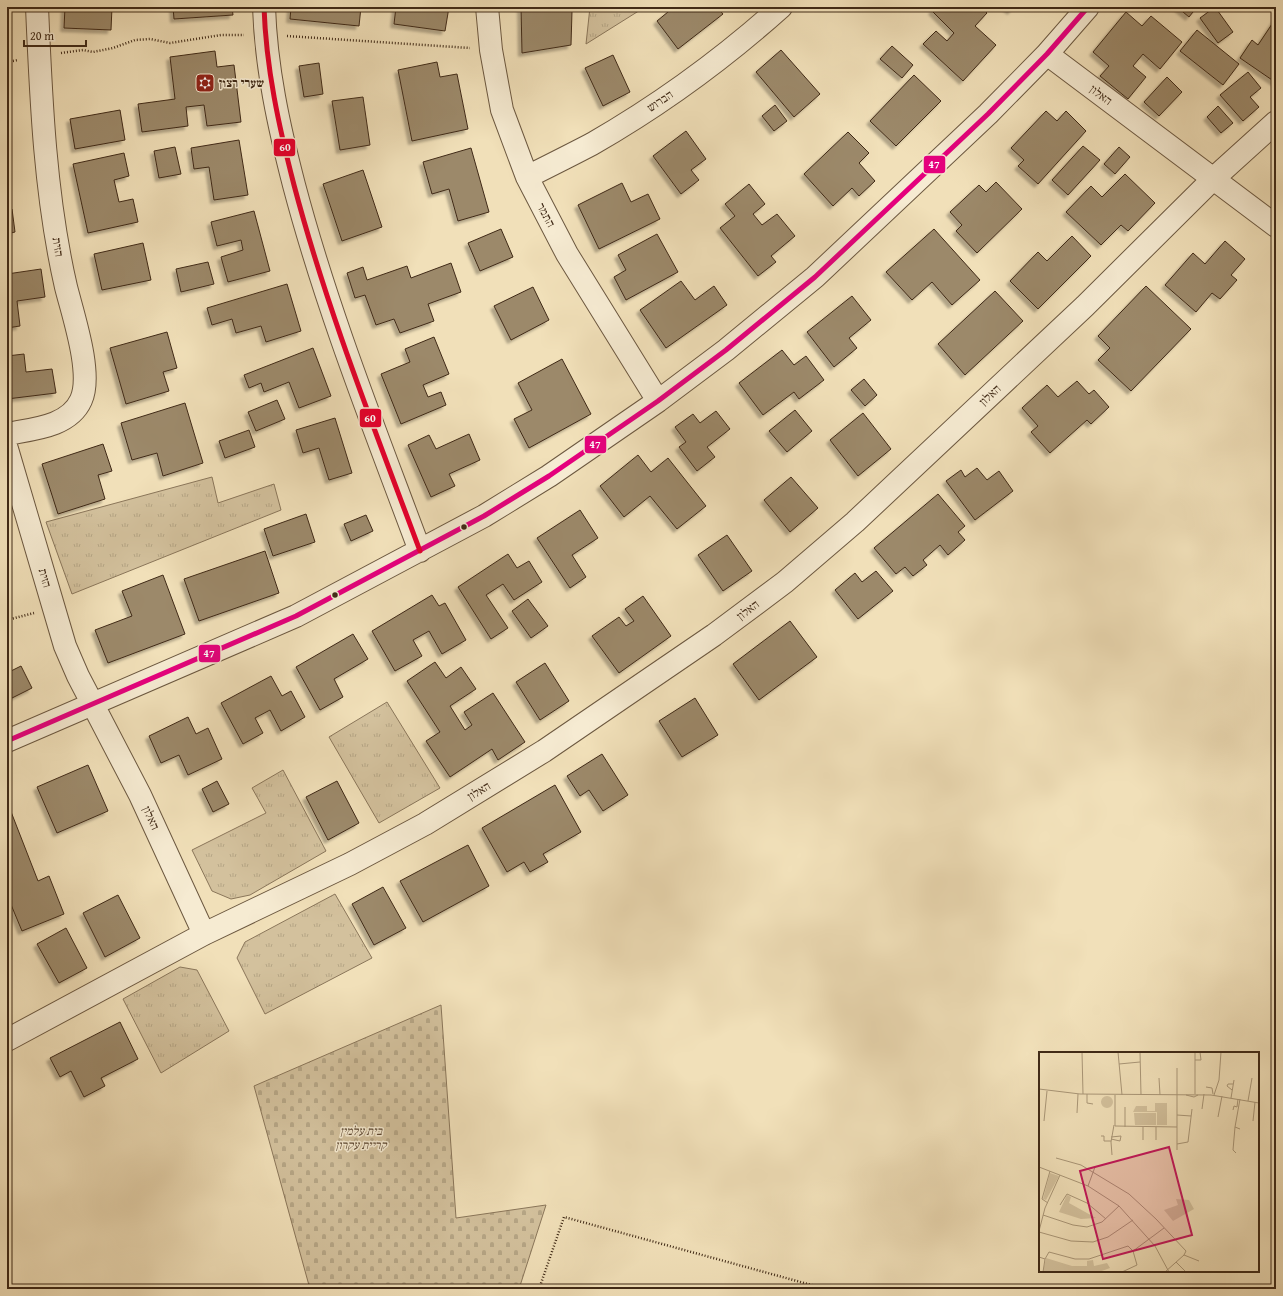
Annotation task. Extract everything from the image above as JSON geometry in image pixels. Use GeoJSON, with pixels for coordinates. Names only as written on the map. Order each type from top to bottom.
{"type":"FeatureCollection","features":[{"type":"Feature","properties":{"kind":"street","name":"הזית"},"geometry":{"type":"LineString","coordinates":[[7,434],[41,428],[64,419],[75,410],[82,400],[85,381],[84,360],[61,263],[53,216],[47,165],[37,7]]}},
{"type":"Feature","properties":{"kind":"street"},"geometry":{"type":"LineString","coordinates":[[264,7],[270,75],[282,136],[307,234],[337,326],[420,552]]}},
{"type":"Feature","properties":{"kind":"street","name":"התמר"},"geometry":{"type":"LineString","coordinates":[[487,7],[491,50],[502,110],[528,177],[567,254],[658,401]]}},
{"type":"Feature","properties":{"kind":"street","name":"הברוש"},"geometry":{"type":"LineString","coordinates":[[528,177],[592,144],[646,111],[698,76],[753,32],[781,7]]}},
{"type":"Feature","properties":{"kind":"street"},"geometry":{"type":"LineString","coordinates":[[7,741],[296,616],[420,552],[484,516],[550,476],[658,401],[726,350],[815,277],[912,188],[1047,54],[1088,7]]}},
{"type":"Feature","properties":{"kind":"street","name":"האלון"},"geometry":{"type":"LineString","coordinates":[[1047,54],[1276,226]]}},
{"type":"Feature","properties":{"kind":"street","name":"האלון"},"geometry":{"type":"LineString","coordinates":[[7,1040],[204,934],[350,864],[425,824],[544,751],[636,690],[732,622],[785,582],[855,522],[1085,306],[1213,179],[1276,122]]}},
{"type":"Feature","properties":{"kind":"street","name":"הזית"},"geometry":{"type":"LineString","coordinates":[[7,449],[65,646],[78,676],[93,703]]}},
{"type":"Feature","properties":{"kind":"street","name":"האלון"},"geometry":{"type":"LineString","coordinates":[[93,703],[140,795],[204,934]]}},
{"type":"Feature","properties":{"kind":"path"},"geometry":{"type":"LineString","coordinates":[[7,62],[83,50],[93,52],[113,48],[135,40],[150,39],[170,43],[220,35],[266,34],[491,50]]}},
{"type":"Feature","properties":{"kind":"path"},"geometry":{"type":"LineString","coordinates":[[7,620],[54,609]]}},
{"type":"Feature","properties":{"kind":"path"},"geometry":{"type":"LineString","coordinates":[[539,1289],[564,1217],[826,1289]]}},
{"type":"Feature","properties":{"kind":"green space"},"geometry":{"type":"Polygon","coordinates":[[[590,7],[645,7],[586,44],[590,7]]]}},
{"type":"Feature","properties":{"kind":"green space"},"geometry":{"type":"Polygon","coordinates":[[[212,477],[218,503],[274,484],[281,510],[72,594],[46,522],[212,477]]]}},
{"type":"Feature","properties":{"kind":"green space"},"geometry":{"type":"Polygon","coordinates":[[[387,702],[440,788],[379,823],[329,737],[387,702]]]}},
{"type":"Feature","properties":{"kind":"green space"},"geometry":{"type":"Polygon","coordinates":[[[283,770],[326,851],[250,895],[231,899],[212,891],[192,850],[266,813],[252,788],[283,770]]]}},
{"type":"Feature","properties":{"kind":"green space"},"geometry":{"type":"Polygon","coordinates":[[[335,894],[372,958],[265,1014],[237,958],[245,942],[335,894]]]}},
{"type":"Feature","properties":{"kind":"green space"},"geometry":{"type":"Polygon","coordinates":[[[180,967],[197,970],[229,1031],[161,1073],[123,999],[180,967]]]}},
{"type":"Feature","properties":{"kind":"green space","name":"בית עלמין קריית עקרון"},"geometry":{"type":"Polygon","coordinates":[[[441,1005],[456,1218],[546,1205],[519,1289],[310,1289],[254,1086],[441,1005]]]}},
{"type":"Feature","properties":{"kind":"building"},"geometry":{"type":"Polygon","coordinates":[[[65,7],[112,7],[111,30],[64,28],[65,7]]]}},
{"type":"Feature","properties":{"kind":"building"},"geometry":{"type":"Polygon","coordinates":[[[173,7],[232,7],[233,15],[174,19],[173,7]]]}},
{"type":"Feature","properties":{"kind":"building"},"geometry":{"type":"Polygon","coordinates":[[[291,7],[361,7],[359,26],[290,19],[291,7]]]}},
{"type":"Feature","properties":{"kind":"building"},"geometry":{"type":"Polygon","coordinates":[[[396,7],[449,7],[445,31],[394,24],[396,7]]]}},
{"type":"Feature","properties":{"kind":"building"},"geometry":{"type":"Polygon","coordinates":[[[521,7],[563,7],[572,11],[571,45],[522,53],[521,7]]]}},
{"type":"Feature","properties":{"kind":"building"},"geometry":{"type":"Polygon","coordinates":[[[674,7],[717,7],[723,14],[678,49],[657,21],[674,7]]]}},
{"type":"Feature","properties":{"kind":"building"},"geometry":{"type":"Polygon","coordinates":[[[935,7],[981,7],[987,13],[975,26],[996,45],[963,81],[923,44],[936,31],[947,41],[954,33],[932,11],[935,7]]]}},
{"type":"Feature","properties":{"kind":"building"},"geometry":{"type":"Polygon","coordinates":[[[1006,7],[1014,7],[1011,11],[1006,7]]]}},
{"type":"Feature","properties":{"kind":"building"},"geometry":{"type":"Polygon","coordinates":[[[1177,7],[1197,7],[1189,17],[1177,7]]]}},
{"type":"Feature","properties":{"kind":"building"},"geometry":{"type":"Polygon","coordinates":[[[1215,7],[1233,32],[1218,43],[1200,18],[1215,7]]]}},
{"type":"Feature","properties":{"kind":"building"},"geometry":{"type":"Polygon","coordinates":[[[1126,12],[1142,26],[1151,16],[1182,42],[1160,69],[1143,54],[1133,66],[1146,77],[1128,99],[1100,76],[1109,66],[1093,52],[1126,12]]]}},
{"type":"Feature","properties":{"kind":"building"},"geometry":{"type":"Polygon","coordinates":[[[1276,18],[1275,82],[1240,58],[1252,40],[1258,45],[1276,18]]]}},
{"type":"Feature","properties":{"kind":"building"},"geometry":{"type":"Polygon","coordinates":[[[1197,30],[1239,64],[1223,85],[1180,51],[1197,30]]]}},
{"type":"Feature","properties":{"kind":"building"},"geometry":{"type":"Polygon","coordinates":[[[892,46],[913,65],[902,78],[880,59],[892,46]]]}},
{"type":"Feature","properties":{"kind":"building"},"geometry":{"type":"Polygon","coordinates":[[[781,50],[820,94],[794,117],[756,72],[781,50]]]}},
{"type":"Feature","properties":{"kind":"building","name":"שערי רצון"},"geometry":{"type":"Polygon","coordinates":[[[215,51],[217,67],[234,65],[241,122],[207,126],[204,105],[186,107],[188,126],[142,132],[138,104],[175,99],[170,57],[215,51]]]}},
{"type":"Feature","properties":{"kind":"building"},"geometry":{"type":"Polygon","coordinates":[[[613,55],[630,92],[603,106],[585,68],[613,55]]]}},
{"type":"Feature","properties":{"kind":"building"},"geometry":{"type":"Polygon","coordinates":[[[437,62],[440,77],[457,74],[468,129],[412,141],[398,70],[437,62]]]}},
{"type":"Feature","properties":{"kind":"building"},"geometry":{"type":"Polygon","coordinates":[[[319,63],[323,94],[304,97],[299,66],[319,63]]]}},
{"type":"Feature","properties":{"kind":"building"},"geometry":{"type":"Polygon","coordinates":[[[1248,72],[1261,88],[1250,97],[1259,107],[1243,121],[1220,95],[1248,72]]]}},
{"type":"Feature","properties":{"kind":"building"},"geometry":{"type":"Polygon","coordinates":[[[914,75],[941,101],[896,146],[870,121],[914,75]]]}},
{"type":"Feature","properties":{"kind":"building"},"geometry":{"type":"Polygon","coordinates":[[[1167,77],[1182,92],[1159,116],[1144,102],[1167,77]]]}},
{"type":"Feature","properties":{"kind":"building"},"geometry":{"type":"Polygon","coordinates":[[[363,97],[370,145],[340,150],[332,101],[363,97]]]}},
{"type":"Feature","properties":{"kind":"building"},"geometry":{"type":"Polygon","coordinates":[[[775,105],[787,121],[774,131],[762,116],[775,105]]]}},
{"type":"Feature","properties":{"kind":"building"},"geometry":{"type":"Polygon","coordinates":[[[1218,106],[1233,123],[1221,133],[1207,117],[1218,106]]]}},
{"type":"Feature","properties":{"kind":"building"},"geometry":{"type":"Polygon","coordinates":[[[120,110],[125,140],[75,149],[70,119],[120,110]]]}},
{"type":"Feature","properties":{"kind":"building"},"geometry":{"type":"Polygon","coordinates":[[[1046,111],[1057,121],[1066,111],[1086,131],[1038,184],[1018,166],[1024,160],[1011,148],[1046,111]]]}},
{"type":"Feature","properties":{"kind":"building"},"geometry":{"type":"Polygon","coordinates":[[[686,131],[706,159],[691,170],[699,180],[681,194],[653,156],[686,131]]]}},
{"type":"Feature","properties":{"kind":"building"},"geometry":{"type":"Polygon","coordinates":[[[848,132],[869,153],[859,163],[875,181],[859,196],[852,188],[833,206],[804,174],[848,132]]]}},
{"type":"Feature","properties":{"kind":"building"},"geometry":{"type":"Polygon","coordinates":[[[239,140],[248,195],[214,200],[209,167],[194,169],[191,148],[239,140]]]}},
{"type":"Feature","properties":{"kind":"building"},"geometry":{"type":"Polygon","coordinates":[[[1083,146],[1100,160],[1068,195],[1052,180],[1083,146]]]}},
{"type":"Feature","properties":{"kind":"building"},"geometry":{"type":"Polygon","coordinates":[[[175,147],[181,174],[159,178],[154,151],[175,147]]]}},
{"type":"Feature","properties":{"kind":"building"},"geometry":{"type":"Polygon","coordinates":[[[1119,147],[1130,157],[1115,174],[1104,164],[1119,147]]]}},
{"type":"Feature","properties":{"kind":"building"},"geometry":{"type":"Polygon","coordinates":[[[471,148],[489,212],[458,221],[449,189],[432,194],[423,162],[471,148]]]}},
{"type":"Feature","properties":{"kind":"building"},"geometry":{"type":"Polygon","coordinates":[[[124,153],[129,176],[114,180],[119,202],[133,199],[138,222],[88,233],[73,164],[124,153]]]}},
{"type":"Feature","properties":{"kind":"building"},"geometry":{"type":"Polygon","coordinates":[[[363,170],[382,227],[342,241],[323,184],[363,170]]]}},
{"type":"Feature","properties":{"kind":"building"},"geometry":{"type":"Polygon","coordinates":[[[1125,174],[1155,203],[1128,231],[1121,225],[1101,245],[1066,212],[1091,186],[1102,197],[1125,174]]]}},
{"type":"Feature","properties":{"kind":"building"},"geometry":{"type":"Polygon","coordinates":[[[996,182],[1022,209],[977,253],[956,231],[962,225],[950,212],[979,185],[986,192],[996,182]]]}},
{"type":"Feature","properties":{"kind":"building"},"geometry":{"type":"Polygon","coordinates":[[[622,183],[631,202],[648,194],[660,219],[599,249],[578,205],[622,183]]]}},
{"type":"Feature","properties":{"kind":"building"},"geometry":{"type":"Polygon","coordinates":[[[749,184],[765,204],[753,214],[762,225],[777,214],[795,236],[771,256],[776,262],[758,276],[720,228],[735,216],[725,204],[749,184]]]}},
{"type":"Feature","properties":{"kind":"building"},"geometry":{"type":"Polygon","coordinates":[[[12,209],[15,232],[7,234],[7,210],[12,209]]]}},
{"type":"Feature","properties":{"kind":"building"},"geometry":{"type":"Polygon","coordinates":[[[254,211],[270,271],[228,282],[221,257],[243,250],[241,240],[217,246],[211,222],[254,211]]]}},
{"type":"Feature","properties":{"kind":"building"},"geometry":{"type":"Polygon","coordinates":[[[501,229],[513,257],[480,271],[468,243],[501,229]]]}},
{"type":"Feature","properties":{"kind":"building"},"geometry":{"type":"Polygon","coordinates":[[[934,229],[980,280],[952,305],[932,282],[912,300],[886,272],[934,229]]]}},
{"type":"Feature","properties":{"kind":"building"},"geometry":{"type":"Polygon","coordinates":[[[657,234],[678,272],[626,300],[614,277],[626,270],[618,255],[657,234]]]}},
{"type":"Feature","properties":{"kind":"building"},"geometry":{"type":"Polygon","coordinates":[[[1072,236],[1091,256],[1038,309],[1010,281],[1038,252],[1047,261],[1072,236]]]}},
{"type":"Feature","properties":{"kind":"building"},"geometry":{"type":"Polygon","coordinates":[[[1225,241],[1245,259],[1231,275],[1237,280],[1220,299],[1212,293],[1196,312],[1165,285],[1193,253],[1205,264],[1225,241]]]}},
{"type":"Feature","properties":{"kind":"building"},"geometry":{"type":"Polygon","coordinates":[[[143,243],[151,280],[102,290],[94,254],[143,243]]]}},
{"type":"Feature","properties":{"kind":"building"},"geometry":{"type":"Polygon","coordinates":[[[208,262],[214,284],[181,292],[176,269],[208,262]]]}},
{"type":"Feature","properties":{"kind":"building"},"geometry":{"type":"Polygon","coordinates":[[[451,263],[461,292],[428,304],[434,321],[400,333],[394,319],[376,325],[365,295],[355,298],[347,273],[363,267],[367,280],[407,266],[411,278],[451,263]]]}},
{"type":"Feature","properties":{"kind":"building"},"geometry":{"type":"Polygon","coordinates":[[[41,269],[45,297],[17,301],[20,326],[7,328],[7,274],[41,269]]]}},
{"type":"Feature","properties":{"kind":"building"},"geometry":{"type":"Polygon","coordinates":[[[681,281],[695,300],[714,286],[727,305],[666,348],[640,310],[681,281]]]}},
{"type":"Feature","properties":{"kind":"building"},"geometry":{"type":"Polygon","coordinates":[[[287,284],[301,331],[266,342],[261,326],[236,333],[232,319],[212,325],[207,308],[287,284]]]}},
{"type":"Feature","properties":{"kind":"building"},"geometry":{"type":"Polygon","coordinates":[[[1146,286],[1191,329],[1131,391],[1098,360],[1110,348],[1098,336],[1146,286]]]}},
{"type":"Feature","properties":{"kind":"building"},"geometry":{"type":"Polygon","coordinates":[[[533,287],[549,320],[511,340],[494,306],[533,287]]]}},
{"type":"Feature","properties":{"kind":"building"},"geometry":{"type":"Polygon","coordinates":[[[995,291],[1023,321],[965,375],[938,344],[995,291]]]}},
{"type":"Feature","properties":{"kind":"building"},"geometry":{"type":"Polygon","coordinates":[[[852,296],[871,320],[849,338],[857,348],[834,367],[807,332],[852,296]]]}},
{"type":"Feature","properties":{"kind":"building"},"geometry":{"type":"Polygon","coordinates":[[[167,332],[177,368],[163,372],[169,391],[126,404],[110,348],[167,332]]]}},
{"type":"Feature","properties":{"kind":"building"},"geometry":{"type":"Polygon","coordinates":[[[434,337],[449,374],[423,385],[428,397],[441,392],[446,405],[401,424],[381,374],[410,362],[405,349],[434,337]]]}},
{"type":"Feature","properties":{"kind":"building"},"geometry":{"type":"Polygon","coordinates":[[[313,348],[331,396],[299,408],[289,382],[264,392],[261,383],[249,388],[244,375],[313,348]]]}},
{"type":"Feature","properties":{"kind":"building"},"geometry":{"type":"Polygon","coordinates":[[[782,350],[794,365],[806,356],[824,380],[799,399],[794,392],[763,415],[739,383],[782,350]]]}},
{"type":"Feature","properties":{"kind":"building"},"geometry":{"type":"Polygon","coordinates":[[[24,354],[26,372],[52,369],[56,393],[7,399],[7,356],[24,354]]]}},
{"type":"Feature","properties":{"kind":"building"},"geometry":{"type":"Polygon","coordinates":[[[562,359],[591,414],[529,448],[514,419],[532,410],[518,383],[562,359]]]}},
{"type":"Feature","properties":{"kind":"building"},"geometry":{"type":"Polygon","coordinates":[[[864,379],[877,395],[865,406],[851,390],[864,379]]]}},
{"type":"Feature","properties":{"kind":"building"},"geometry":{"type":"Polygon","coordinates":[[[1077,381],[1089,394],[1094,390],[1109,407],[1091,424],[1087,420],[1050,453],[1031,432],[1038,426],[1022,408],[1047,385],[1058,397],[1077,381]]]}},
{"type":"Feature","properties":{"kind":"building"},"geometry":{"type":"Polygon","coordinates":[[[277,400],[285,419],[256,431],[248,412],[277,400]]]}},
{"type":"Feature","properties":{"kind":"building"},"geometry":{"type":"Polygon","coordinates":[[[185,403],[203,463],[163,476],[157,453],[132,460],[121,423],[185,403]]]}},
{"type":"Feature","properties":{"kind":"building"},"geometry":{"type":"Polygon","coordinates":[[[795,410],[812,431],[787,452],[769,431],[795,410]]]}},
{"type":"Feature","properties":{"kind":"building"},"geometry":{"type":"Polygon","coordinates":[[[716,411],[730,429],[707,447],[715,457],[697,471],[679,447],[686,442],[675,427],[693,414],[700,423],[716,411]]]}},
{"type":"Feature","properties":{"kind":"building"},"geometry":{"type":"Polygon","coordinates":[[[863,413],[891,449],[858,476],[830,440],[863,413]]]}},
{"type":"Feature","properties":{"kind":"building"},"geometry":{"type":"Polygon","coordinates":[[[335,418],[352,473],[329,480],[319,448],[303,453],[296,430],[335,418]]]}},
{"type":"Feature","properties":{"kind":"building"},"geometry":{"type":"Polygon","coordinates":[[[249,430],[255,447],[225,458],[219,441],[249,430]]]}},
{"type":"Feature","properties":{"kind":"building"},"geometry":{"type":"Polygon","coordinates":[[[469,434],[480,460],[449,474],[455,486],[431,497],[408,445],[429,435],[436,449],[469,434]]]}},
{"type":"Feature","properties":{"kind":"building"},"geometry":{"type":"Polygon","coordinates":[[[103,444],[112,471],[98,475],[105,499],[58,514],[42,464],[103,444]]]}},
{"type":"Feature","properties":{"kind":"building"},"geometry":{"type":"Polygon","coordinates":[[[638,455],[651,472],[668,458],[706,506],[677,529],[650,496],[624,517],[600,486],[638,455]]]}},
{"type":"Feature","properties":{"kind":"building"},"geometry":{"type":"Polygon","coordinates":[[[977,468],[987,480],[999,471],[1013,491],[975,520],[946,481],[961,470],[965,477],[977,468]]]}},
{"type":"Feature","properties":{"kind":"building"},"geometry":{"type":"Polygon","coordinates":[[[791,477],[818,508],[790,532],[764,500],[791,477]]]}},
{"type":"Feature","properties":{"kind":"building"},"geometry":{"type":"Polygon","coordinates":[[[938,494],[965,526],[958,532],[965,540],[948,555],[940,545],[923,560],[927,565],[913,576],[905,567],[896,574],[874,548],[938,494]]]}},
{"type":"Feature","properties":{"kind":"building"},"geometry":{"type":"Polygon","coordinates":[[[580,510],[598,538],[572,555],[586,577],[570,588],[537,538],[580,510]]]}},
{"type":"Feature","properties":{"kind":"building"},"geometry":{"type":"Polygon","coordinates":[[[306,514],[315,542],[273,556],[264,529],[306,514]]]}},
{"type":"Feature","properties":{"kind":"building"},"geometry":{"type":"Polygon","coordinates":[[[366,515],[373,531],[351,541],[344,524],[366,515]]]}},
{"type":"Feature","properties":{"kind":"building"},"geometry":{"type":"Polygon","coordinates":[[[727,535],[752,571],[723,591],[698,555],[727,535]]]}},
{"type":"Feature","properties":{"kind":"building"},"geometry":{"type":"Polygon","coordinates":[[[265,551],[279,593],[199,621],[184,579],[265,551]]]}},
{"type":"Feature","properties":{"kind":"building"},"geometry":{"type":"Polygon","coordinates":[[[508,554],[517,568],[529,561],[542,582],[514,600],[503,584],[486,595],[508,628],[491,639],[458,587],[508,554]]]}},
{"type":"Feature","properties":{"kind":"building"},"geometry":{"type":"Polygon","coordinates":[[[876,571],[893,591],[858,619],[835,590],[855,573],[862,582],[876,571]]]}},
{"type":"Feature","properties":{"kind":"building"},"geometry":{"type":"Polygon","coordinates":[[[163,575],[185,634],[108,663],[95,630],[132,616],[122,591],[163,575]]]}},
{"type":"Feature","properties":{"kind":"building"},"geometry":{"type":"Polygon","coordinates":[[[7,591],[11,609],[7,610],[7,591]]]}},
{"type":"Feature","properties":{"kind":"building"},"geometry":{"type":"Polygon","coordinates":[[[432,595],[439,606],[445,603],[466,640],[442,654],[429,631],[413,640],[422,656],[395,671],[372,631],[432,595]]]}},
{"type":"Feature","properties":{"kind":"building"},"geometry":{"type":"Polygon","coordinates":[[[643,596],[671,636],[619,673],[592,636],[619,617],[626,626],[634,621],[625,609],[643,596]]]}},
{"type":"Feature","properties":{"kind":"building"},"geometry":{"type":"Polygon","coordinates":[[[528,599],[548,626],[531,638],[512,611],[528,599]]]}},
{"type":"Feature","properties":{"kind":"building"},"geometry":{"type":"Polygon","coordinates":[[[790,621],[817,657],[759,700],[733,664],[790,621]]]}},
{"type":"Feature","properties":{"kind":"building"},"geometry":{"type":"Polygon","coordinates":[[[353,634],[368,659],[334,679],[343,697],[320,710],[296,667],[353,634]]]}},
{"type":"Feature","properties":{"kind":"building"},"geometry":{"type":"Polygon","coordinates":[[[435,662],[446,678],[461,667],[476,689],[450,706],[465,730],[472,725],[464,712],[493,693],[525,742],[498,760],[492,749],[450,777],[426,741],[440,732],[407,681],[435,662]]]}},
{"type":"Feature","properties":{"kind":"building"},"geometry":{"type":"Polygon","coordinates":[[[545,663],[569,701],[540,720],[516,682],[545,663]]]}},
{"type":"Feature","properties":{"kind":"building"},"geometry":{"type":"Polygon","coordinates":[[[21,666],[32,688],[10,699],[7,692],[7,673],[21,666]]]}},
{"type":"Feature","properties":{"kind":"building"},"geometry":{"type":"Polygon","coordinates":[[[271,676],[282,696],[291,691],[305,717],[281,731],[270,710],[255,718],[263,733],[243,744],[221,703],[271,676]]]}},
{"type":"Feature","properties":{"kind":"building"},"geometry":{"type":"Polygon","coordinates":[[[695,698],[718,735],[682,757],[659,721],[695,698]]]}},
{"type":"Feature","properties":{"kind":"building"},"geometry":{"type":"Polygon","coordinates":[[[188,717],[196,734],[208,728],[222,759],[188,775],[179,755],[161,763],[149,736],[188,717]]]}},
{"type":"Feature","properties":{"kind":"building"},"geometry":{"type":"Polygon","coordinates":[[[602,754],[628,795],[603,811],[589,790],[580,796],[567,776],[602,754]]]}},
{"type":"Feature","properties":{"kind":"building"},"geometry":{"type":"Polygon","coordinates":[[[88,765],[108,811],[57,833],[37,787],[88,765]]]}},
{"type":"Feature","properties":{"kind":"building"},"geometry":{"type":"Polygon","coordinates":[[[217,781],[229,804],[213,812],[202,789],[217,781]]]}},
{"type":"Feature","properties":{"kind":"building"},"geometry":{"type":"Polygon","coordinates":[[[337,781],[359,823],[328,840],[306,797],[337,781]]]}},
{"type":"Feature","properties":{"kind":"building"},"geometry":{"type":"Polygon","coordinates":[[[555,785],[581,832],[543,854],[548,862],[530,872],[524,862],[507,872],[482,828],[555,785]]]}},
{"type":"Feature","properties":{"kind":"building"},"geometry":{"type":"Polygon","coordinates":[[[8,804],[38,881],[49,876],[64,914],[22,931],[7,895],[8,804]]]}},
{"type":"Feature","properties":{"kind":"building"},"geometry":{"type":"Polygon","coordinates":[[[468,845],[489,886],[423,922],[400,881],[468,845]]]}},
{"type":"Feature","properties":{"kind":"building"},"geometry":{"type":"Polygon","coordinates":[[[383,887],[406,928],[374,945],[352,904],[383,887]]]}},
{"type":"Feature","properties":{"kind":"building"},"geometry":{"type":"Polygon","coordinates":[[[118,895],[140,938],[105,957],[83,913],[118,895]]]}},
{"type":"Feature","properties":{"kind":"building"},"geometry":{"type":"Polygon","coordinates":[[[66,928],[87,968],[59,983],[37,944],[66,928]]]}},
{"type":"Feature","properties":{"kind":"building"},"geometry":{"type":"Polygon","coordinates":[[[120,1022],[138,1059],[101,1078],[105,1086],[84,1097],[71,1071],[60,1077],[50,1058],[120,1022]]]}},
{"type":"Feature","properties":{"kind":"transit line","name":"60"},"geometry":{"type":"LineString","coordinates":[[264,7],[267,52],[278,119],[288,163],[307,232],[352,370],[420,551]]}},
{"type":"Feature","properties":{"kind":"transit line","name":"47"},"geometry":{"type":"LineString","coordinates":[[7,741],[296,616],[484,516],[549,476],[658,401],[726,350],[815,277],[988,114],[1047,54],[1088,7]]}},
{"type":"Feature","properties":{"kind":"place","name":"שערי רצון"},"geometry":{"type":"Point","coordinates":[205,83]}}]}
